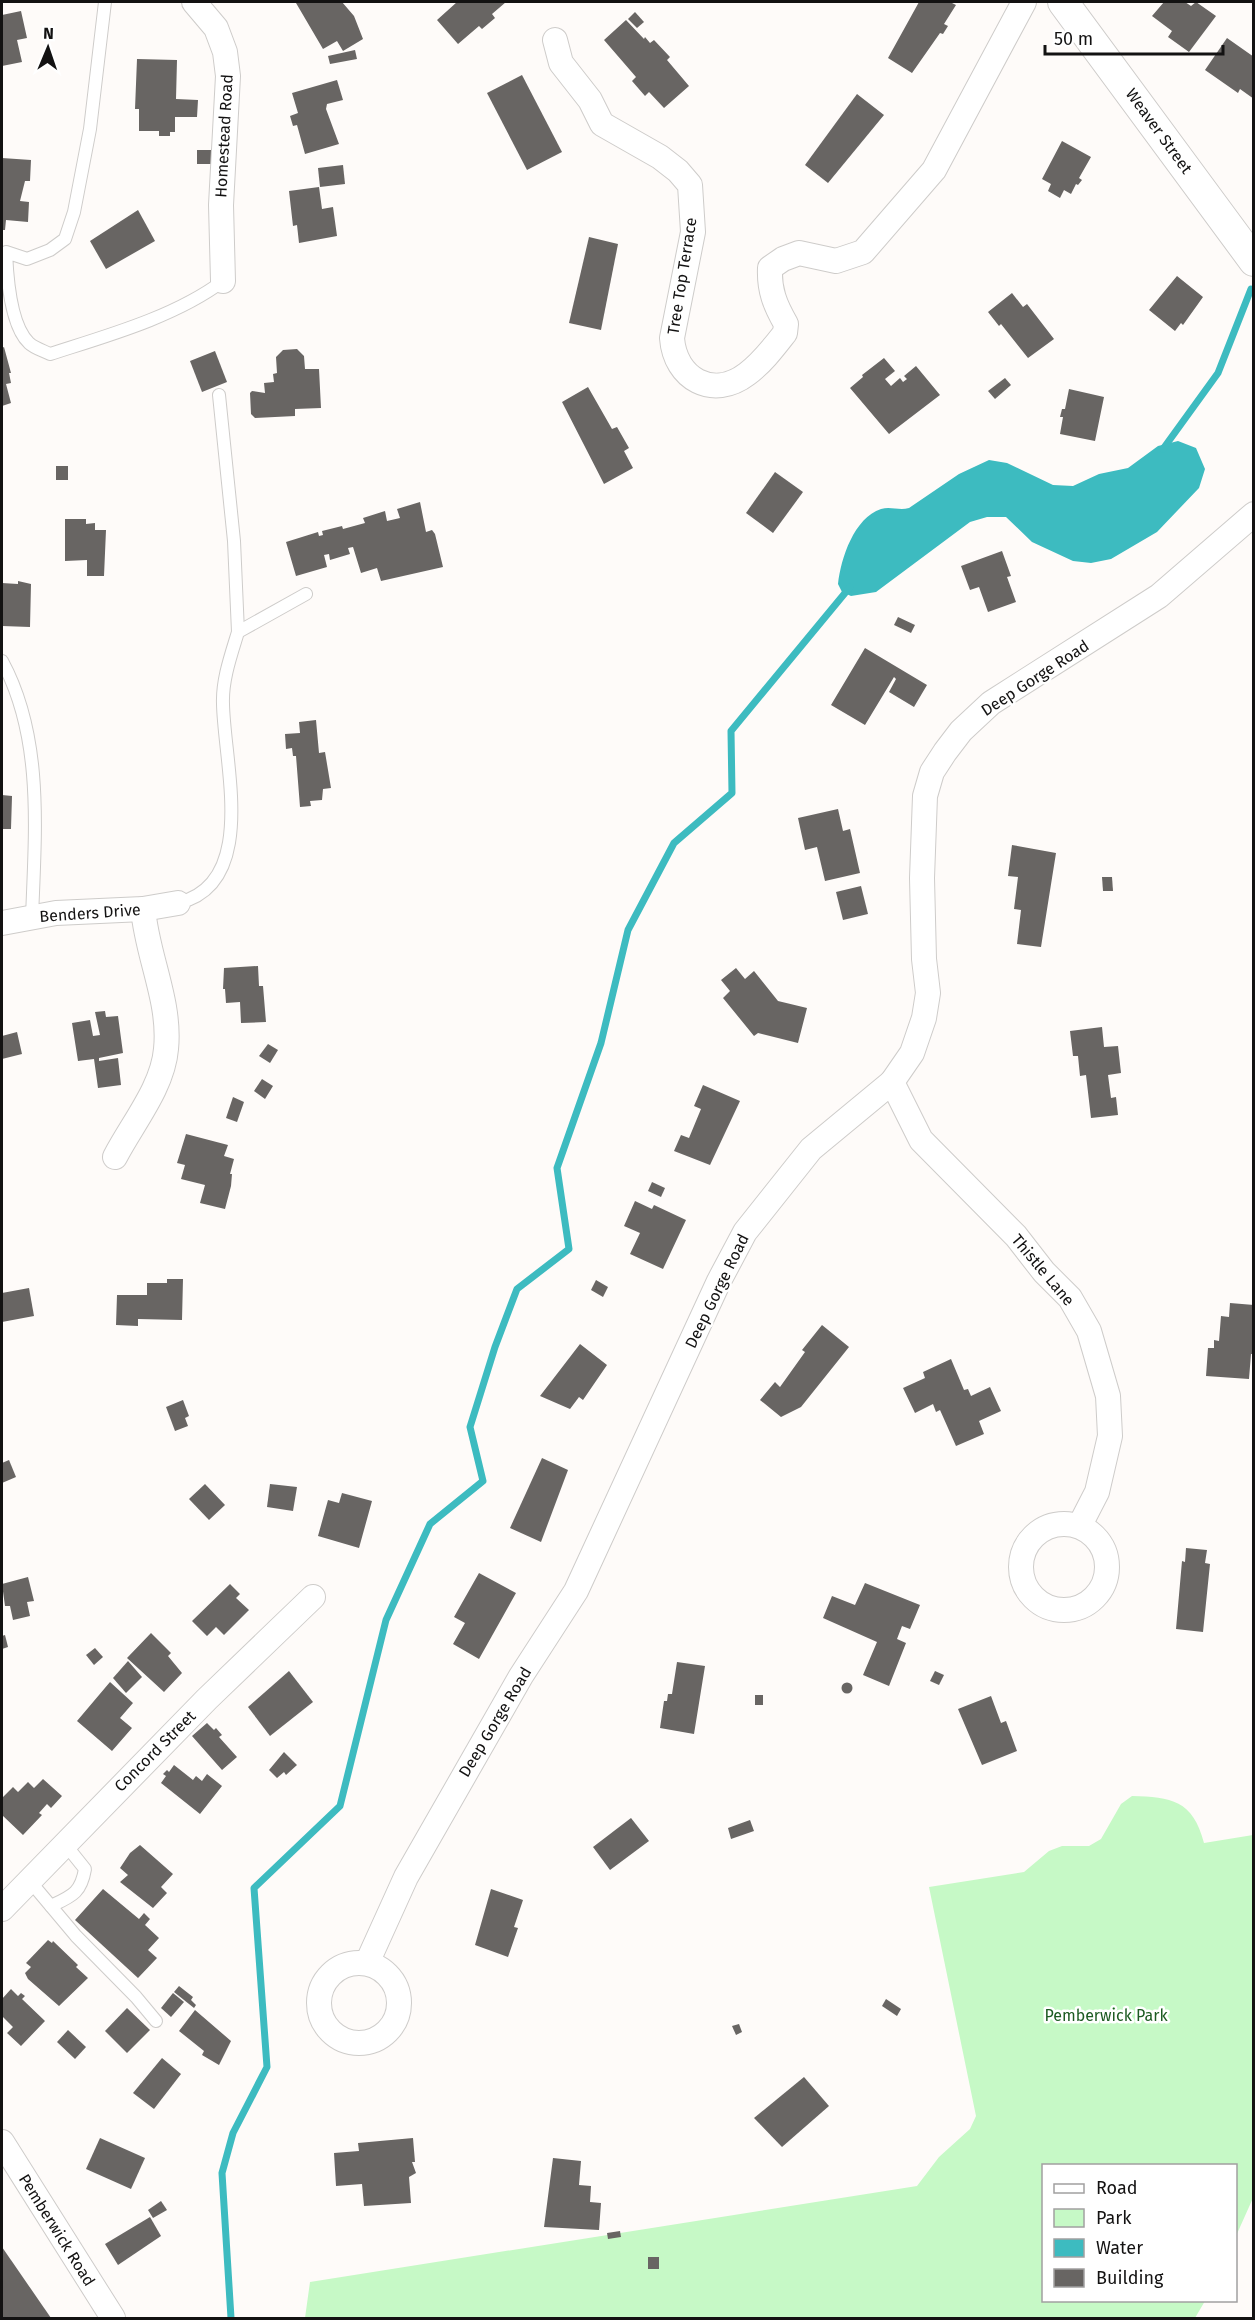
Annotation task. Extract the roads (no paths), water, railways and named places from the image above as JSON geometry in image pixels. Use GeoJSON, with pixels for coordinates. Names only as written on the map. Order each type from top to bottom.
{"type":"FeatureCollection","features":[{"type":"Feature","properties":{"kind":"street","name":"Homestead Road"},"geometry":{"type":"LineString","coordinates":[[194,2],[216,28],[225,52],[228,76],[221,205],[223,281]]}},
{"type":"Feature","properties":{"kind":"street","name":"Tree Top Terrace"},"geometry":{"type":"LineString","coordinates":[[555,40],[561,63],[590,100],[602,124],[660,157],[678,171],[690,185],[693,232],[672,338],[673,354],[681,369],[693,380],[715,385],[731,383],[747,375],[785,333],[786,324],[776,307],[770,286],[770,268],[783,258],[799,253],[836,261],[863,252],[934,170],[1024,2]]}},
{"type":"Feature","properties":{"kind":"street","name":"Weaver Street"},"geometry":{"type":"LineString","coordinates":[[1063,2],[1254,261]]}},
{"type":"Feature","properties":{"kind":"street","name":"Deep Gorge Road"},"geometry":{"type":"LineString","coordinates":[[367,1963],[406,1877],[428,1837],[521,1676],[576,1591],[719,1281],[745,1232],[811,1149],[892,1082],[912,1053],[924,1018],[928,993],[924,959],[922,878],[925,796],[932,772],[961,731],[990,703],[1159,596],[1254,514]]}},
{"type":"Feature","properties":{"kind":"street","name":"Benders Drive"},"geometry":{"type":"LineString","coordinates":[[2,923],[56,913],[142,909],[178,903]]}},
{"type":"Feature","properties":{"kind":"street"},"geometry":{"type":"LineString","coordinates":[[115,1157],[159,1076],[166,1051],[165,1013],[145,937],[142,909]]}},
{"type":"Feature","properties":{"kind":"street","name":"Thistle Lane"},"geometry":{"type":"LineString","coordinates":[[892,1082],[921,1140],[1016,1236],[1044,1272],[1070,1298],[1089,1330],[1108,1396],[1110,1436],[1097,1492],[1080,1526]]}},
{"type":"Feature","properties":{"kind":"street","name":"Concord Street"},"geometry":{"type":"LineString","coordinates":[[2,1909],[207,1699],[313,1598]]}},
{"type":"Feature","properties":{"kind":"street","name":"Pemberwick Road"},"geometry":{"type":"LineString","coordinates":[[2,2142],[113,2319]]}},
{"type":"Feature","properties":{"kind":"lane"},"geometry":{"type":"LineString","coordinates":[[105,2],[90,129],[74,212],[65,239],[50,250],[27,259],[6,252],[8,293],[19,324],[28,343],[50,354],[107,336],[202,297],[223,281]]}},
{"type":"Feature","properties":{"kind":"lane"},"geometry":{"type":"LineString","coordinates":[[178,903],[193,899],[208,889],[225,864],[231,823],[223,702],[228,667],[238,632],[233,531],[219,395]]}},
{"type":"Feature","properties":{"kind":"lane"},"geometry":{"type":"LineString","coordinates":[[238,632],[306,594]]}},
{"type":"Feature","properties":{"kind":"lane"},"geometry":{"type":"LineString","coordinates":[[2,661],[10,677],[28,733],[35,820],[32,918]]}},
{"type":"Feature","properties":{"kind":"lane"},"geometry":{"type":"LineString","coordinates":[[51,1906],[72,1896],[82,1885],[85,1869],[65,1844]]}},
{"type":"Feature","properties":{"kind":"lane"},"geometry":{"type":"LineString","coordinates":[[29,1881],[156,2021]]}},
{"type":"Feature","properties":{"kind":"water"},"geometry":{"type":"Polygon","coordinates":[[[1178,441],[1196,448],[1205,469],[1199,488],[1157,532],[1111,559],[1091,563],[1073,561],[1032,542],[1006,517],[987,517],[970,522],[876,592],[851,596],[842,592],[838,584],[850,540],[863,521],[881,509],[909,508],[959,474],[989,460],[1007,463],[1053,485],[1073,486],[1099,474],[1128,468],[1158,446],[1178,441]]]}},
{"type":"Feature","properties":{"kind":"waterway"},"geometry":{"type":"LineString","coordinates":[[1163,449],[1218,373],[1251,289]]}},
{"type":"Feature","properties":{"kind":"waterway"},"geometry":{"type":"LineString","coordinates":[[231,2318],[222,2173],[233,2133],[267,2067],[254,1888],[340,1806],[386,1620],[430,1524],[483,1481],[470,1427],[495,1347],[517,1289],[569,1249],[557,1168],[601,1043],[628,930],[674,843],[732,793],[731,731],[850,587]]}},
{"type":"Feature","properties":{"kind":"park label","name":"Pemberwick Park"},"geometry":{"type":"Point","coordinates":[1106,2015]}}]}
